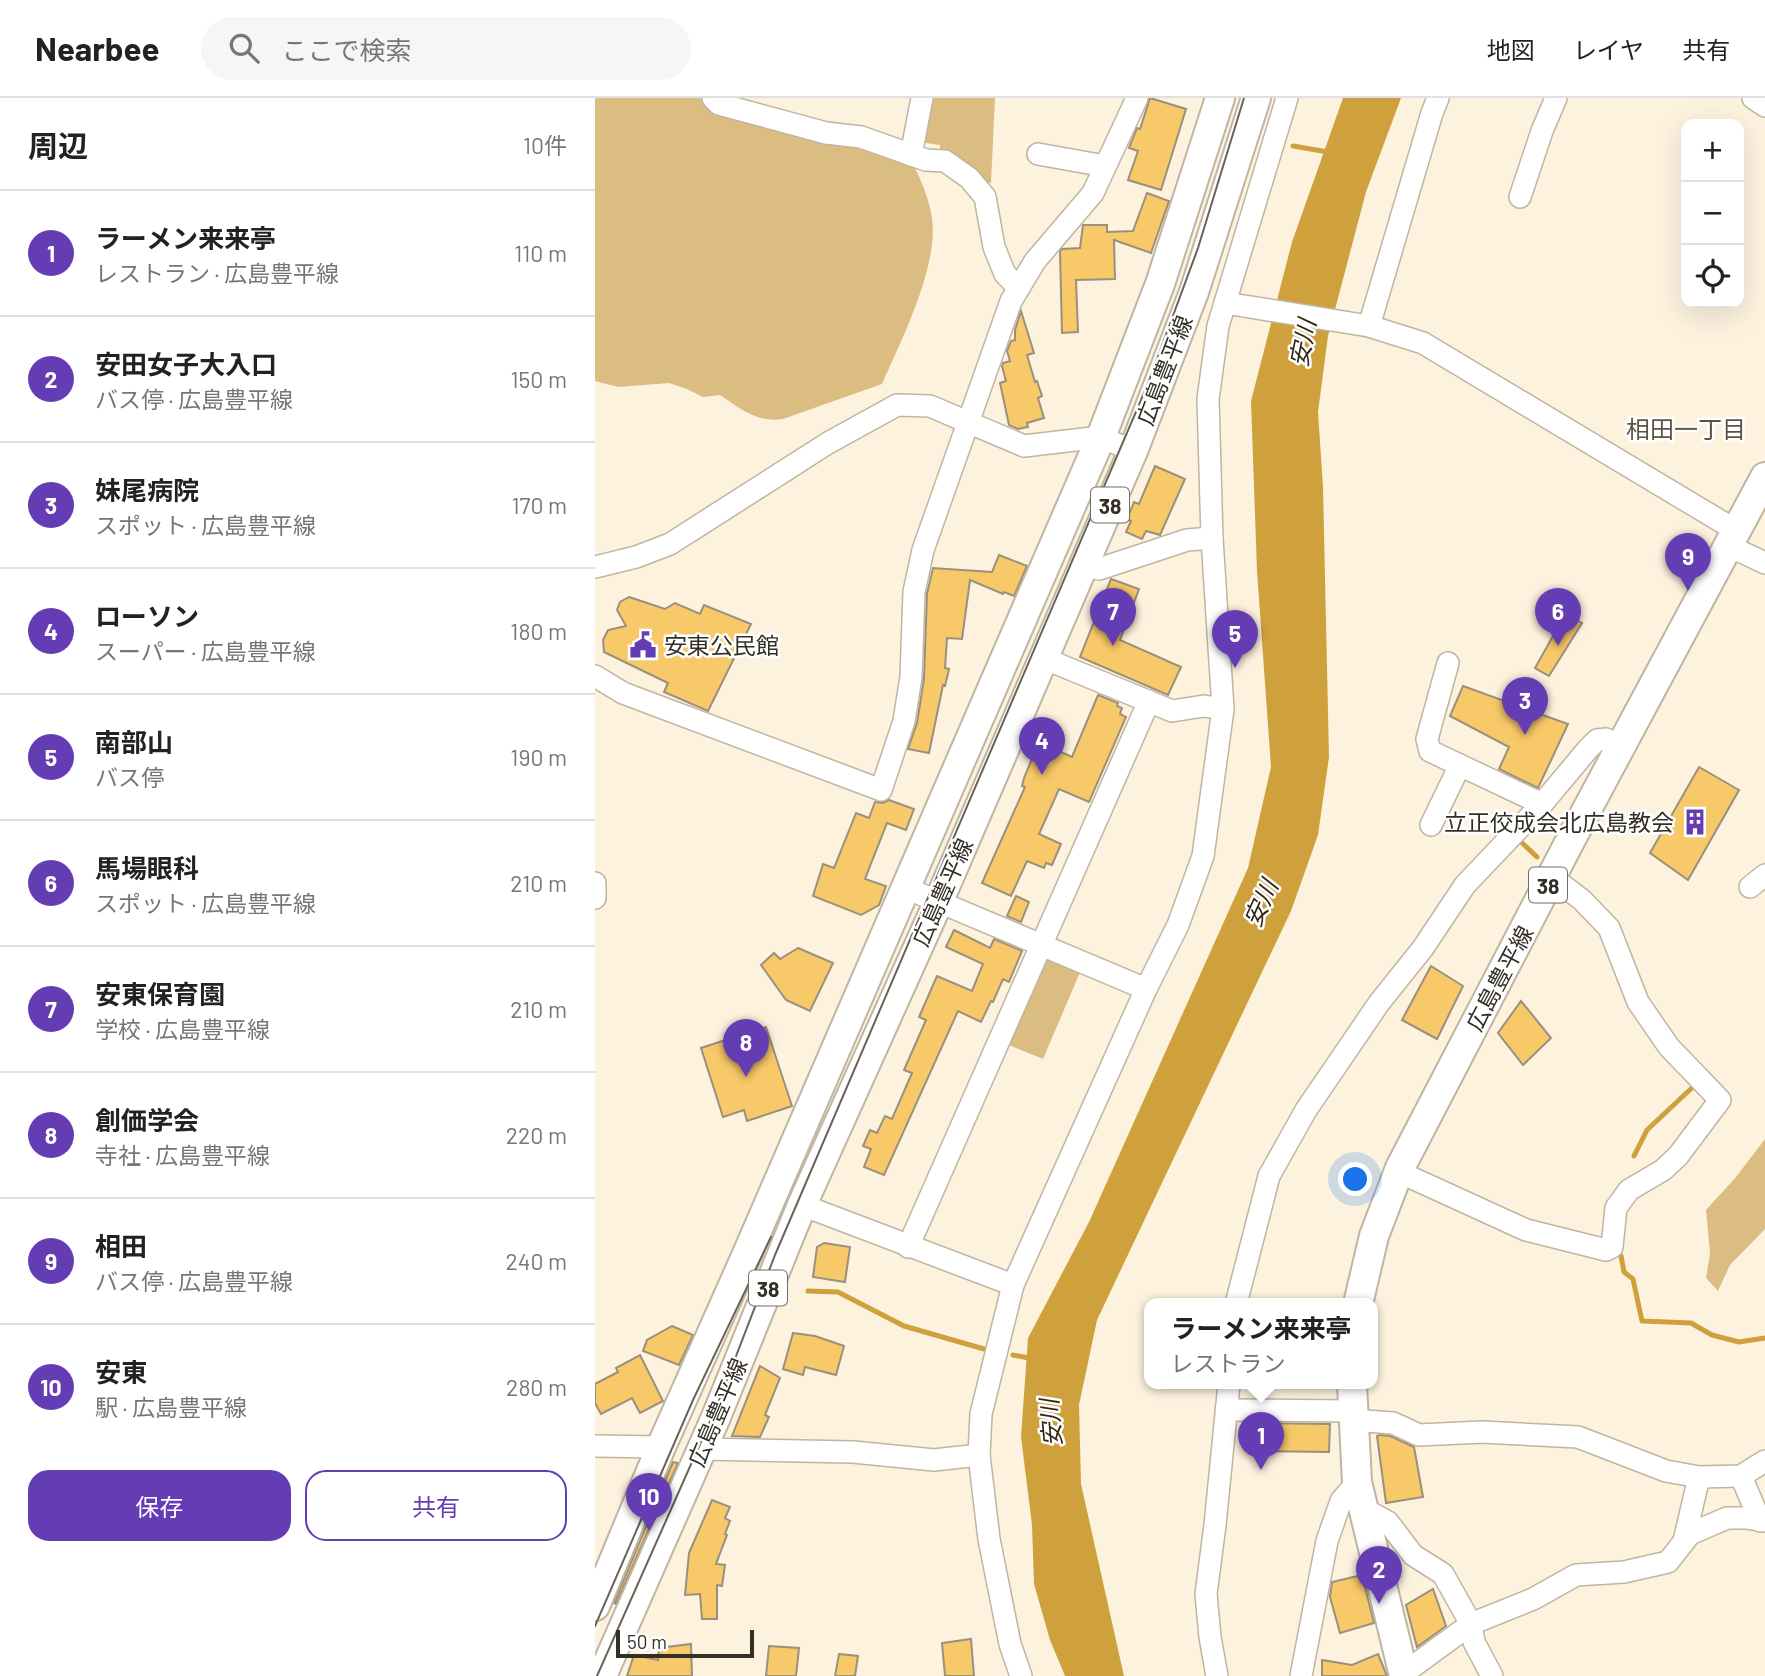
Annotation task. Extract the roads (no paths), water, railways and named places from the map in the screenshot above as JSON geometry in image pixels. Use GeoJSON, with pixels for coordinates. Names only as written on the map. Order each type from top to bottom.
{"type":"FeatureCollection","features":[{"type":"Feature","properties":{"kind":"main road","name":"広島豊平線"},"geometry":{"type":"LineString","coordinates":[[596,1599],[1101,437],[1160,284],[1220,98]]}},
{"type":"Feature","properties":{"kind":"main road","name":"広島豊平線"},"geometry":{"type":"LineString","coordinates":[[602,1676],[702,1449],[802,1205],[938,902],[1133,451],[1194,292],[1256,98]]}},
{"type":"Feature","properties":{"kind":"main road","name":"広島豊平線"},"geometry":{"type":"LineString","coordinates":[[1359,1298],[1374,1236],[1399,1172],[1765,477]]}},
{"type":"Feature","properties":{"kind":"main road"},"geometry":{"type":"LineString","coordinates":[[1352,1405],[1357,1482],[1404,1674]]}},
{"type":"Feature","properties":{"kind":"street"},"geometry":{"type":"LineString","coordinates":[[713,98],[719,104],[826,133],[860,137],[926,160],[945,162],[969,178],[985,197],[994,247],[1005,274],[1019,288]]}},
{"type":"Feature","properties":{"kind":"street"},"geometry":{"type":"LineString","coordinates":[[911,155],[922,98]]}},
{"type":"Feature","properties":{"kind":"street"},"geometry":{"type":"LineString","coordinates":[[595,676],[623,692],[881,790],[904,721],[911,677],[915,592],[923,550],[1011,301],[1035,261],[1093,193],[1137,98]]}},
{"type":"Feature","properties":{"kind":"street"},"geometry":{"type":"LineString","coordinates":[[1021,1676],[1010,1644],[989,1539],[979,1455],[981,1414],[1013,1285],[1146,989],[1178,925],[1203,856],[1223,709],[1212,538],[1208,399],[1218,326],[1232,305],[1287,98]]}},
{"type":"Feature","properties":{"kind":"street"},"geometry":{"type":"LineString","coordinates":[[1369,326],[1431,113],[1438,98]]}},
{"type":"Feature","properties":{"kind":"street"},"geometry":{"type":"LineString","coordinates":[[1520,197],[1556,98]]}},
{"type":"Feature","properties":{"kind":"street"},"geometry":{"type":"LineString","coordinates":[[1753,98],[1765,106]]}},
{"type":"Feature","properties":{"kind":"street"},"geometry":{"type":"LineString","coordinates":[[1038,154],[1105,166]]}},
{"type":"Feature","properties":{"kind":"street"},"geometry":{"type":"LineString","coordinates":[[1232,305],[1369,326],[1423,344],[1733,539],[1765,563]]}},
{"type":"Feature","properties":{"kind":"street"},"geometry":{"type":"LineString","coordinates":[[595,567],[636,557],[670,544],[828,443],[897,405],[930,406],[1024,446],[1101,437],[1133,451]]}},
{"type":"Feature","properties":{"kind":"street"},"geometry":{"type":"LineString","coordinates":[[1084,565],[1099,569],[1187,540],[1212,538]]}},
{"type":"Feature","properties":{"kind":"street"},"geometry":{"type":"LineString","coordinates":[[1043,658],[1172,711],[1204,706],[1223,709]]}},
{"type":"Feature","properties":{"kind":"street"},"geometry":{"type":"LineString","coordinates":[[1448,663],[1427,738],[1430,751],[1542,804]]}},
{"type":"Feature","properties":{"kind":"street"},"geometry":{"type":"LineString","coordinates":[[908,1247],[1149,701]]}},
{"type":"Feature","properties":{"kind":"street"},"geometry":{"type":"LineString","coordinates":[[1238,1298],[1269,1175],[1306,1110],[1379,1003],[1423,948],[1465,885],[1542,804],[1597,740],[1606,739],[1622,748]]}},
{"type":"Feature","properties":{"kind":"street"},"geometry":{"type":"LineString","coordinates":[[1431,825],[1460,765]]}},
{"type":"Feature","properties":{"kind":"street"},"geometry":{"type":"LineString","coordinates":[[1399,1172],[1526,1230],[1606,1250],[1612,1247],[1616,1208],[1629,1190],[1663,1170],[1678,1156],[1720,1100],[1669,1046],[1637,1002],[1609,928],[1582,900],[1552,877]]}},
{"type":"Feature","properties":{"kind":"street"},"geometry":{"type":"LineString","coordinates":[[595,883],[595,898]]}},
{"type":"Feature","properties":{"kind":"street"},"geometry":{"type":"LineString","coordinates":[[906,888],[1146,989]]}},
{"type":"Feature","properties":{"kind":"street"},"geometry":{"type":"LineString","coordinates":[[802,1205],[1013,1285]]}},
{"type":"Feature","properties":{"kind":"street"},"geometry":{"type":"LineString","coordinates":[[1217,1676],[1206,1594],[1228,1389]]}},
{"type":"Feature","properties":{"kind":"street"},"geometry":{"type":"LineString","coordinates":[[1226,1410],[1352,1405],[1419,1435],[1482,1432],[1578,1437],[1666,1471],[1699,1477],[1741,1476],[1765,1461]]}},
{"type":"Feature","properties":{"kind":"street"},"geometry":{"type":"LineString","coordinates":[[595,1446],[660,1447]]}},
{"type":"Feature","properties":{"kind":"street"},"geometry":{"type":"LineString","coordinates":[[702,1449],[853,1452],[934,1460],[979,1455]]}},
{"type":"Feature","properties":{"kind":"street"},"geometry":{"type":"LineString","coordinates":[[1741,1476],[1763,1521]]}},
{"type":"Feature","properties":{"kind":"street"},"geometry":{"type":"LineString","coordinates":[[1684,1541],[1699,1477]]}},
{"type":"Feature","properties":{"kind":"street"},"geometry":{"type":"LineString","coordinates":[[1301,1676],[1327,1541],[1341,1501],[1357,1482]]}},
{"type":"Feature","properties":{"kind":"street"},"geometry":{"type":"LineString","coordinates":[[1364,1509],[1388,1522],[1413,1555],[1443,1574],[1471,1624],[1474,1643],[1492,1676]]}},
{"type":"Feature","properties":{"kind":"street"},"geometry":{"type":"LineString","coordinates":[[1404,1674],[1471,1624],[1533,1599],[1576,1575],[1624,1572],[1668,1562],[1690,1534],[1727,1518],[1763,1521]]}},
{"type":"Feature","properties":{"kind":"water","name":"安川"},"geometry":{"type":"Polygon","coordinates":[[[1343,98],[1401,98],[1366,192],[1328,336],[1318,412],[1323,487],[1329,757],[1318,835],[1291,911],[1097,1320],[1079,1405],[1081,1484],[1124,1676],[1065,1676],[1050,1640],[1034,1584],[1032,1525],[1021,1437],[1028,1338],[1089,1222],[1248,868],[1271,767],[1257,571],[1251,401],[1292,242],[1343,98]]]}},
{"type":"Feature","properties":{"kind":"waterway"},"geometry":{"type":"LineString","coordinates":[[1293,146],[1328,152]]}},
{"type":"Feature","properties":{"kind":"waterway"},"geometry":{"type":"LineString","coordinates":[[1519,840],[1537,857]]}},
{"type":"Feature","properties":{"kind":"waterway"},"geometry":{"type":"LineString","coordinates":[[1634,1156],[1647,1130],[1696,1084]]}},
{"type":"Feature","properties":{"kind":"waterway"},"geometry":{"type":"LineString","coordinates":[[1621,1256],[1624,1272],[1633,1279],[1642,1321],[1691,1323],[1712,1335],[1739,1342],[1765,1338]]}},
{"type":"Feature","properties":{"kind":"waterway"},"geometry":{"type":"LineString","coordinates":[[808,1291],[838,1292],[904,1326],[984,1349]]}},
{"type":"Feature","properties":{"kind":"waterway"},"geometry":{"type":"LineString","coordinates":[[1013,1355],[1034,1359]]}},
{"type":"Feature","properties":{"kind":"tram line"},"geometry":{"type":"LineString","coordinates":[[597,1676],[716,1408],[775,1255],[1147,386],[1198,248],[1244,98]]}},
{"type":"Feature","properties":{"kind":"tram line"},"geometry":{"type":"LineString","coordinates":[[595,1626],[693,1400],[771,1237]]}},
{"type":"Feature","properties":{"kind":"place","name":"相田"},"geometry":{"type":"Point","coordinates":[1688,591]}},
{"type":"Feature","properties":{"kind":"place","name":"安東公民館"},"geometry":{"type":"Point","coordinates":[643,645]}},
{"type":"Feature","properties":{"kind":"place","name":"安東保育園"},"geometry":{"type":"Point","coordinates":[1113,646]}},
{"type":"Feature","properties":{"kind":"place","name":"馬場眼科"},"geometry":{"type":"Point","coordinates":[1558,646]}},
{"type":"Feature","properties":{"kind":"place","name":"南部山"},"geometry":{"type":"Point","coordinates":[1235,668]}},
{"type":"Feature","properties":{"kind":"place","name":"妹尾病院"},"geometry":{"type":"Point","coordinates":[1525,735]}},
{"type":"Feature","properties":{"kind":"place","name":"ローソン"},"geometry":{"type":"Point","coordinates":[1042,775]}},
{"type":"Feature","properties":{"kind":"place","name":"立正佼成会北広島教会"},"geometry":{"type":"Point","coordinates":[1695,822]}},
{"type":"Feature","properties":{"kind":"place","name":"創価学会"},"geometry":{"type":"Point","coordinates":[746,1077]}},
{"type":"Feature","properties":{"kind":"place","name":"ラーメン来来亭"},"geometry":{"type":"Point","coordinates":[1261,1470]}},
{"type":"Feature","properties":{"kind":"place","name":"安東"},"geometry":{"type":"Point","coordinates":[649,1531]}},
{"type":"Feature","properties":{"kind":"place","name":"安田女子大入口"},"geometry":{"type":"Point","coordinates":[1379,1604]}},
{"type":"Feature","properties":{"kind":"district","name":"相田一丁目"},"geometry":{"type":"Point","coordinates":[1686,428]}}]}
